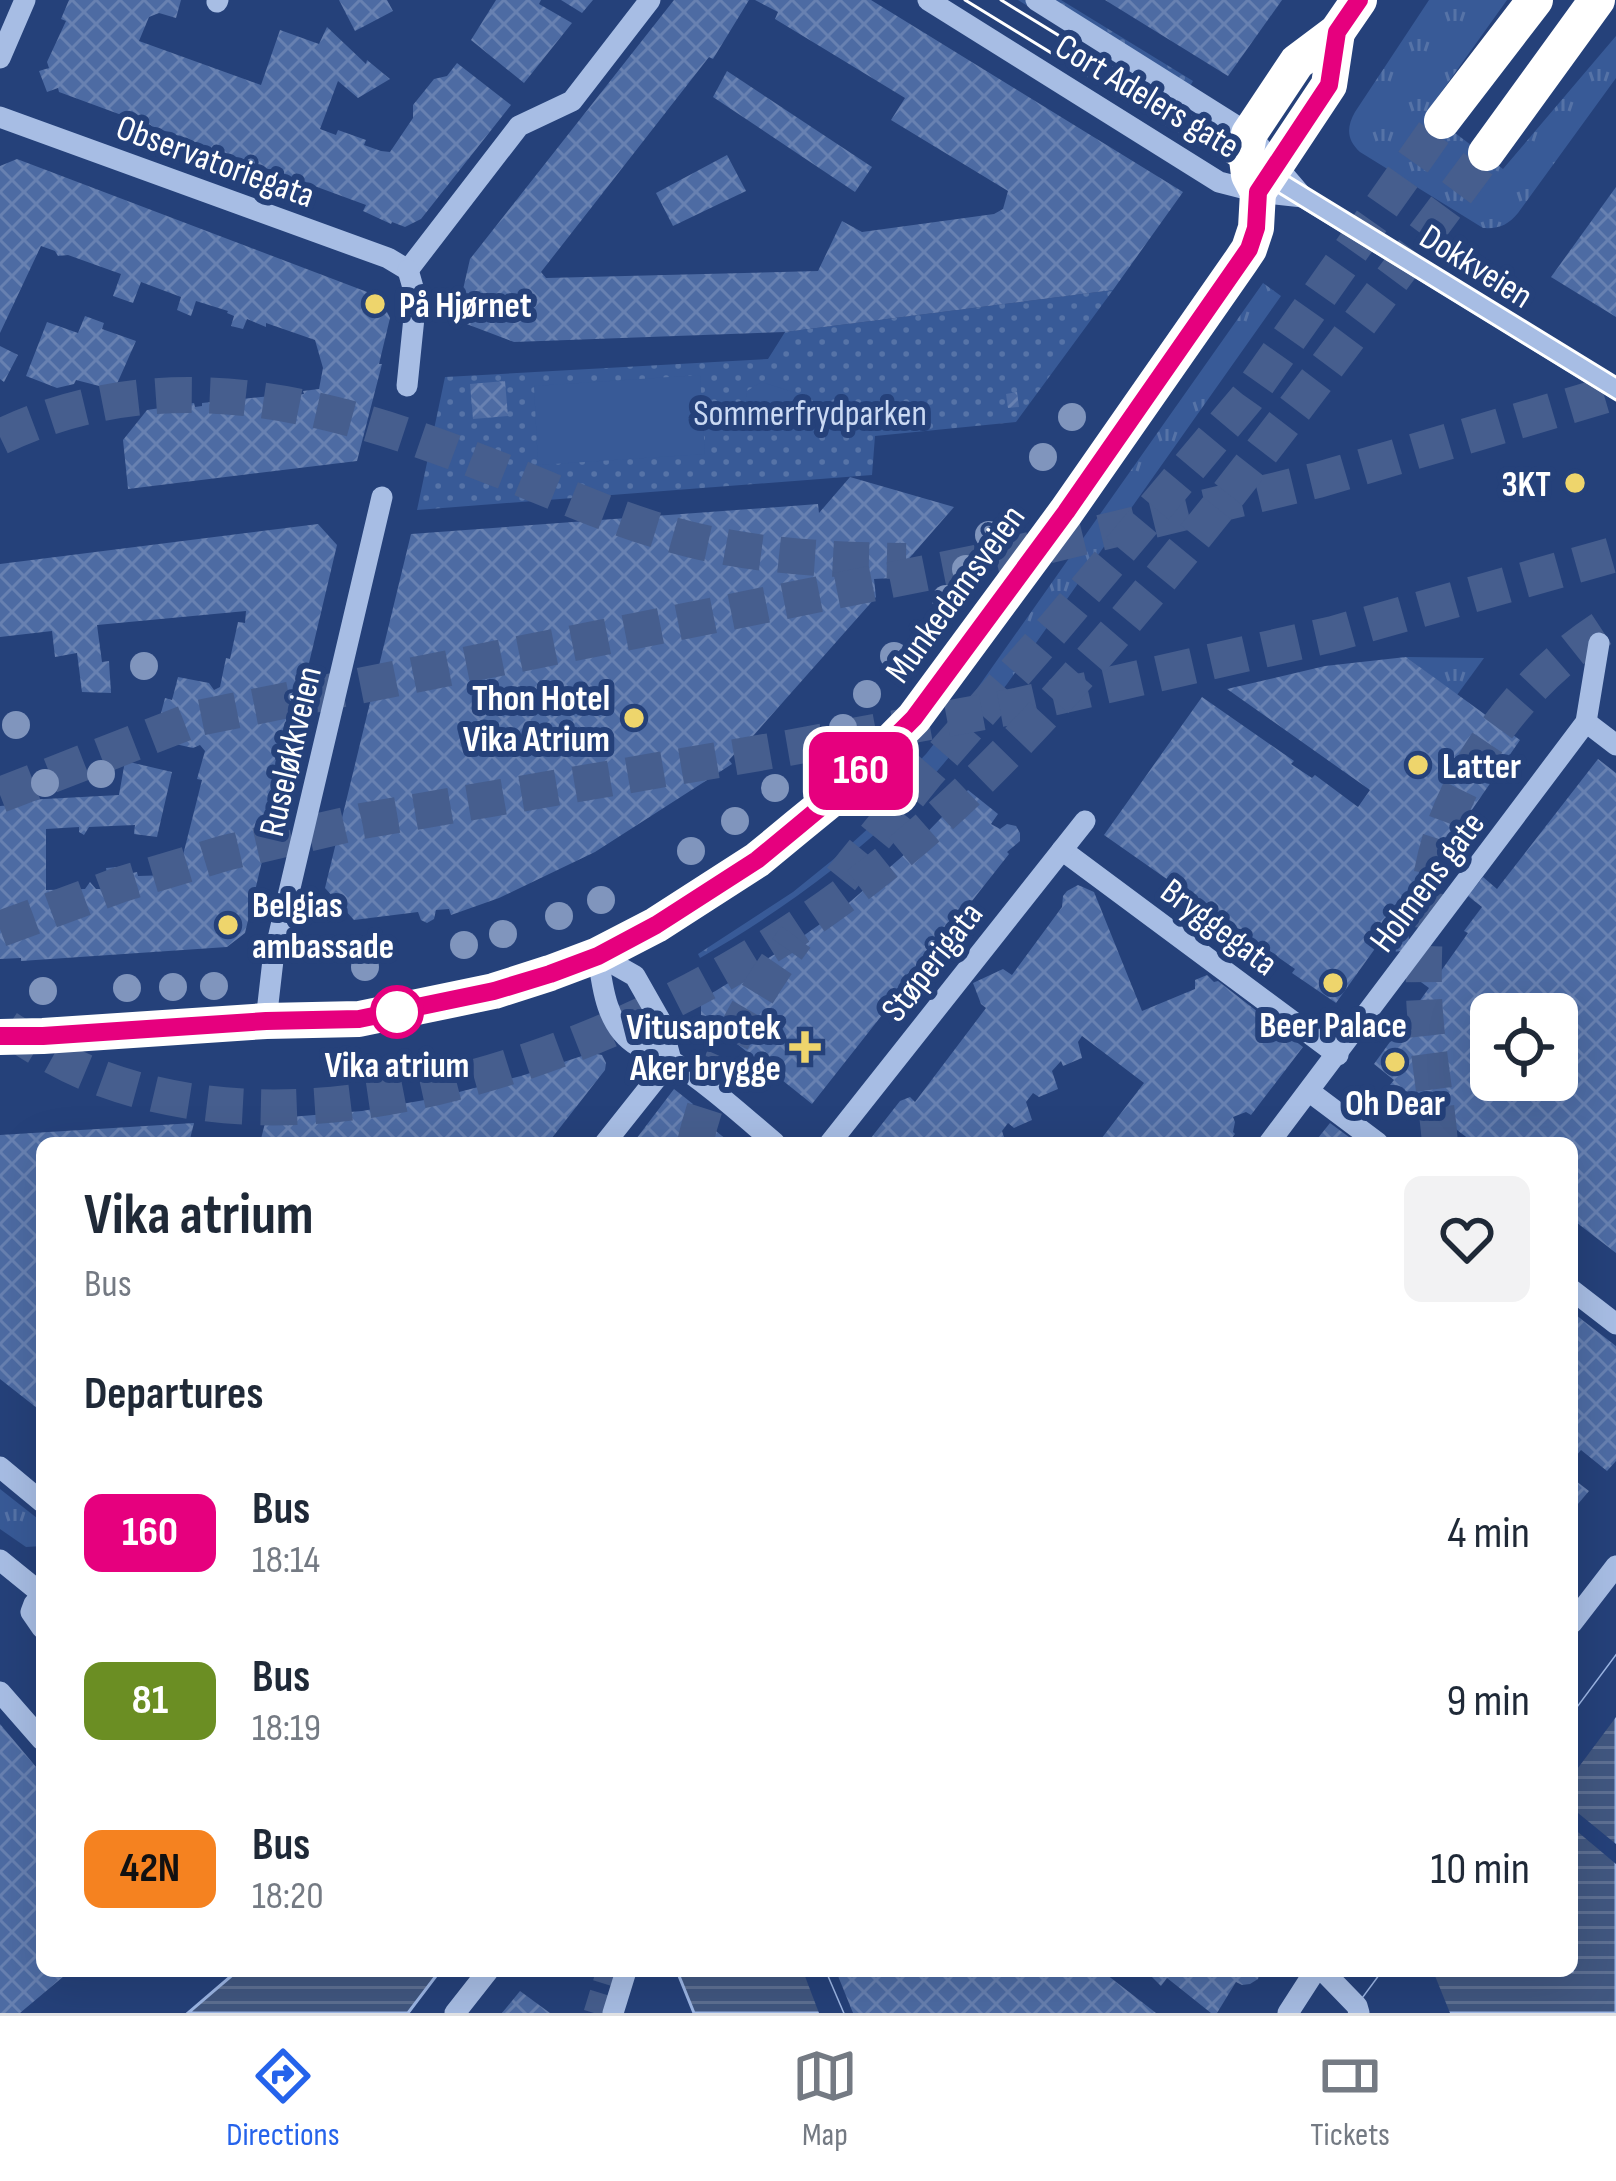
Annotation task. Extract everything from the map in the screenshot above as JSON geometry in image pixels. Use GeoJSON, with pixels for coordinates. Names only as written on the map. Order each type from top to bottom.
{"type":"FeatureCollection","features":[{"type":"Feature","properties":{"kind":"highway","name":"Munkedamsveien"},"geometry":{"type":"LineString","coordinates":[[1268,180],[1249,175],[1249,134],[1297,62],[1337,32],[1359,0]]}},
{"type":"Feature","properties":{"kind":"highway"},"geometry":{"type":"LineString","coordinates":[[1442,122],[1535,0]]}},
{"type":"Feature","properties":{"kind":"highway"},"geometry":{"type":"LineString","coordinates":[[1486,153],[1597,0]]}},
{"type":"Feature","properties":{"kind":"highway","name":"Munkedamsveien"},"geometry":{"type":"LineString","coordinates":[[0,1040],[359,1019],[494,991],[598,956],[757,860],[845,787],[914,718],[1066,512],[1249,249],[1268,180],[1329,85],[1337,32]]}},
{"type":"Feature","properties":{"kind":"street"},"geometry":{"type":"LineString","coordinates":[[0,58],[26,0]]}},
{"type":"Feature","properties":{"kind":"street"},"geometry":{"type":"LineString","coordinates":[[407,386],[416,298],[408,270],[519,126],[572,101],[650,0]]}},
{"type":"Feature","properties":{"kind":"street","name":"Cort Adelers gate"},"geometry":{"type":"LineString","coordinates":[[928,0],[1219,182],[1268,180],[1304,196]]}},
{"type":"Feature","properties":{"kind":"street","name":"Cort Adelers gate"},"geometry":{"type":"LineString","coordinates":[[1036,0],[1249,134]]}},
{"type":"Feature","properties":{"kind":"street","name":"Observatoriegata"},"geometry":{"type":"LineString","coordinates":[[0,117],[388,257],[408,270]]}},
{"type":"Feature","properties":{"kind":"street","name":"Dokkveien"},"geometry":{"type":"LineString","coordinates":[[1304,196],[1616,389]]}},
{"type":"Feature","properties":{"kind":"street","name":"Ruseløkkveien"},"geometry":{"type":"LineString","coordinates":[[266,1021],[273,960],[382,497]]}},
{"type":"Feature","properties":{"kind":"street","name":"Holmens gate"},"geometry":{"type":"LineString","coordinates":[[1274,1137],[1586,722],[1608,643]]}},
{"type":"Feature","properties":{"kind":"street"},"geometry":{"type":"LineString","coordinates":[[1586,722],[1616,745]]}},
{"type":"Feature","properties":{"kind":"street","name":"Støperigata"},"geometry":{"type":"LineString","coordinates":[[835,1137],[1085,821]]}},
{"type":"Feature","properties":{"kind":"street","name":"Bryggegata"},"geometry":{"type":"LineString","coordinates":[[1062,850],[1338,1055]]}},
{"type":"Feature","properties":{"kind":"street"},"geometry":{"type":"LineString","coordinates":[[598,956],[635,976],[660,1020],[670,1060]]}},
{"type":"Feature","properties":{"kind":"street"},"geometry":{"type":"LineString","coordinates":[[598,956],[602,991],[613,1018],[636,1046],[670,1060],[761,1137]]}},
{"type":"Feature","properties":{"kind":"street"},"geometry":{"type":"LineString","coordinates":[[610,1137],[670,1060]]}},
{"type":"Feature","properties":{"kind":"street"},"geometry":{"type":"LineString","coordinates":[[1310,1091],[1370,1137]]}},
{"type":"Feature","properties":{"kind":"street"},"geometry":{"type":"LineString","coordinates":[[1578,1295],[1616,1324]]}},
{"type":"Feature","properties":{"kind":"street"},"geometry":{"type":"LineString","coordinates":[[0,1467],[36,1497]]}},
{"type":"Feature","properties":{"kind":"street"},"geometry":{"type":"LineString","coordinates":[[0,1561],[36,1589]]}},
{"type":"Feature","properties":{"kind":"street"},"geometry":{"type":"LineString","coordinates":[[1578,1615],[1616,1566]]}},
{"type":"Feature","properties":{"kind":"street"},"geometry":{"type":"LineString","coordinates":[[0,1692],[36,1733]]}},
{"type":"Feature","properties":{"kind":"street"},"geometry":{"type":"LineString","coordinates":[[455,2013],[483,1977]]}},
{"type":"Feature","properties":{"kind":"street"},"geometry":{"type":"LineString","coordinates":[[614,2013],[624,1977]]}},
{"type":"Feature","properties":{"kind":"street"},"geometry":{"type":"LineString","coordinates":[[1288,2013],[1315,1977]]}},
{"type":"Feature","properties":{"kind":"street"},"geometry":{"type":"LineString","coordinates":[[1326,1977],[1359,2013]]}},
{"type":"Feature","properties":{"kind":"green space"},"geometry":{"type":"Polygon","coordinates":[[[1018,0],[1061,0],[1193,81],[1181,102],[1018,0]]]}},
{"type":"Feature","properties":{"kind":"green space"},"geometry":{"type":"Polygon","coordinates":[[[1429,0],[1507,0],[1427,112],[1503,169],[1616,36],[1616,78],[1518,213],[1498,227],[1483,228],[1360,152],[1350,138],[1355,112],[1429,0]]]}},
{"type":"Feature","properties":{"kind":"green space"},"geometry":{"type":"Polygon","coordinates":[[[1263,283],[1281,296],[1007,684],[942,765],[900,811],[829,872],[700,958],[698,954],[793,892],[872,825],[902,779],[974,693],[1263,283]]]}},
{"type":"Feature","properties":{"kind":"green space","name":"Sommerfrydparken"},"geometry":{"type":"Polygon","coordinates":[[[1113,290],[1016,422],[875,436],[872,475],[417,510],[445,377],[768,359],[785,332],[1113,290]]]}},
{"type":"Feature","properties":{"kind":"green space"},"geometry":{"type":"Polygon","coordinates":[[[700,375],[705,454],[538,465],[534,386],[700,375]]]}},
{"type":"Feature","properties":{"kind":"green space"},"geometry":{"type":"Polygon","coordinates":[[[761,382],[803,395],[804,407],[796,413],[795,422],[753,431],[745,421],[746,395],[761,382]]]}},
{"type":"Feature","properties":{"kind":"green space"},"geometry":{"type":"Polygon","coordinates":[[[1406,657],[1484,658],[1457,695],[1406,657]]]}},
{"type":"Feature","properties":{"kind":"green space"},"geometry":{"type":"Polygon","coordinates":[[[0,1489],[36,1517],[36,1546],[26,1547],[0,1529],[0,1489]]]}},
{"type":"Feature","properties":{"kind":"shaded area"},"geometry":{"type":"Polygon","coordinates":[[[1616,1656],[1616,2013],[1352,2013],[1379,1977],[1578,1977],[1578,1707],[1616,1656]]]}},
{"type":"Feature","properties":{"kind":"shaded area"},"geometry":{"type":"Polygon","coordinates":[[[230,1977],[435,1977],[408,2013],[188,2013],[230,1977]]]}},
{"type":"Feature","properties":{"kind":"shaded area"},"geometry":{"type":"Polygon","coordinates":[[[679,1977],[828,1977],[843,2013],[694,2013],[679,1977]]]}},
{"type":"Feature","properties":{"kind":"pier"},"geometry":{"type":"Polygon","coordinates":[[[1616,1656],[1616,1717],[1578,1768],[1578,1707],[1616,1656]]]}},
{"type":"Feature","properties":{"kind":"pier"},"geometry":{"type":"Polygon","coordinates":[[[1578,1813],[1616,1844],[1616,1864],[1578,1832],[1578,1813]]]}},
{"type":"Feature","properties":{"kind":"pier"},"geometry":{"type":"Polygon","coordinates":[[[805,1977],[828,1977],[843,2013],[819,2013],[805,1977]]]}},
{"type":"Feature","properties":{"kind":"pier"},"geometry":{"type":"Polygon","coordinates":[[[1379,1977],[1435,1977],[1450,2013],[1352,2013],[1379,1977]]]}},
{"type":"Feature","properties":{"kind":"building"},"geometry":{"type":"Polygon","coordinates":[[[69,0],[181,0],[176,18],[159,13],[149,17],[139,41],[261,85],[280,30],[319,44],[327,27],[366,64],[367,60],[390,79],[358,98],[338,81],[320,129],[366,140],[364,145],[381,151],[390,152],[413,118],[413,105],[434,79],[447,76],[457,63],[511,105],[421,219],[405,227],[391,224],[363,211],[366,205],[58,88],[47,92],[39,71],[49,68],[47,62],[66,21],[61,19],[69,0]]]}},
{"type":"Feature","properties":{"kind":"building"},"geometry":{"type":"Polygon","coordinates":[[[339,0],[387,0],[393,11],[355,31],[339,0]]]}},
{"type":"Feature","properties":{"kind":"building"},"geometry":{"type":"Polygon","coordinates":[[[496,0],[541,0],[539,4],[572,23],[524,83],[471,40],[496,0]]]}},
{"type":"Feature","properties":{"kind":"building"},"geometry":{"type":"Polygon","coordinates":[[[561,0],[593,0],[582,13],[561,0]]]}},
{"type":"Feature","properties":{"kind":"building"},"geometry":{"type":"Polygon","coordinates":[[[674,0],[749,0],[713,59],[709,57],[541,272],[546,278],[818,271],[842,221],[862,232],[1003,209],[1008,191],[891,120],[905,98],[775,19],[778,12],[755,0],[871,0],[1183,192],[1113,290],[785,332],[514,342],[456,320],[470,259],[674,0]]]}},
{"type":"Feature","properties":{"kind":"building"},"geometry":{"type":"Polygon","coordinates":[[[1105,0],[1282,0],[1228,76],[1105,0]]]}},
{"type":"Feature","properties":{"kind":"building"},"geometry":{"type":"Polygon","coordinates":[[[727,71],[872,167],[855,192],[713,97],[727,71]]]}},
{"type":"Feature","properties":{"kind":"building"},"geometry":{"type":"Polygon","coordinates":[[[727,155],[746,191],[673,226],[656,193],[727,155]]]}},
{"type":"Feature","properties":{"kind":"building"},"geometry":{"type":"Polygon","coordinates":[[[17,159],[383,298],[390,318],[357,461],[128,489],[123,440],[147,410],[319,389],[323,368],[315,340],[247,319],[243,329],[231,326],[234,316],[228,311],[196,301],[191,316],[177,310],[181,297],[141,282],[133,303],[113,296],[121,274],[68,255],[58,256],[41,246],[0,333],[0,166],[17,159]]]}},
{"type":"Feature","properties":{"kind":"building"},"geometry":{"type":"Polygon","coordinates":[[[1616,187],[1616,317],[1551,277],[1616,187]]]}},
{"type":"Feature","properties":{"kind":"building"},"geometry":{"type":"Polygon","coordinates":[[[85,316],[104,323],[102,329],[136,341],[116,386],[76,380],[57,388],[26,376],[47,322],[78,333],[85,316]]]}},
{"type":"Feature","properties":{"kind":"building"},"geometry":{"type":"Polygon","coordinates":[[[0,346],[18,355],[4,382],[0,379],[0,346]]]}},
{"type":"Feature","properties":{"kind":"building"},"geometry":{"type":"Polygon","coordinates":[[[505,381],[508,416],[473,419],[470,384],[505,381]]]}},
{"type":"Feature","properties":{"kind":"building"},"geometry":{"type":"Polygon","coordinates":[[[1017,392],[1019,407],[1008,408],[1006,394],[1017,392]]]}},
{"type":"Feature","properties":{"kind":"building"},"geometry":{"type":"Polygon","coordinates":[[[850,477],[954,507],[892,578],[874,579],[876,597],[753,736],[754,751],[740,748],[729,760],[732,764],[595,852],[499,898],[451,915],[449,909],[436,910],[427,923],[418,912],[354,920],[325,888],[411,534],[818,504],[819,513],[850,477]]]}},
{"type":"Feature","properties":{"kind":"building"},"geometry":{"type":"Polygon","coordinates":[[[318,524],[337,545],[245,933],[227,947],[0,959],[0,806],[119,795],[125,761],[172,772],[157,837],[134,834],[135,825],[89,827],[84,835],[79,827],[46,829],[46,890],[85,889],[90,882],[101,889],[100,881],[108,879],[106,868],[129,866],[128,874],[137,872],[138,876],[171,875],[167,867],[174,860],[181,863],[205,751],[200,745],[193,748],[162,741],[168,719],[160,717],[165,698],[172,700],[178,677],[209,683],[214,690],[220,687],[238,622],[245,623],[246,611],[97,625],[102,662],[109,661],[111,693],[82,692],[77,653],[55,657],[52,631],[0,637],[0,564],[318,524]]]}},
{"type":"Feature","properties":{"kind":"building"},"geometry":{"type":"Polygon","coordinates":[[[1406,657],[1520,740],[1394,923],[1408,932],[1409,940],[1401,951],[1393,952],[1379,943],[1336,1003],[1104,835],[1202,697],[1358,807],[1370,790],[1227,689],[1325,666],[1406,657]]]}},
{"type":"Feature","properties":{"kind":"building"},"geometry":{"type":"Polygon","coordinates":[[[1536,659],[1558,662],[1555,686],[1532,682],[1536,659]]]}},
{"type":"Feature","properties":{"kind":"building"},"geometry":{"type":"Polygon","coordinates":[[[1598,759],[1616,773],[1616,1253],[1578,1224],[1578,1137],[1466,1137],[1406,1091],[1395,1104],[1382,1101],[1394,1080],[1374,1064],[1429,988],[1410,974],[1419,964],[1436,978],[1482,907],[1468,896],[1483,877],[1497,889],[1598,759]]]}},
{"type":"Feature","properties":{"kind":"building"},"geometry":{"type":"Polygon","coordinates":[[[968,790],[998,814],[991,824],[1000,829],[1007,824],[1016,826],[1020,841],[812,1104],[701,1015],[701,1000],[843,908],[913,847],[968,790]]]}},
{"type":"Feature","properties":{"kind":"building"},"geometry":{"type":"Polygon","coordinates":[[[1078,885],[1094,892],[1142,1011],[1195,989],[1195,980],[1207,975],[1303,1047],[1251,1115],[1233,1117],[1233,1137],[1103,1137],[1144,1083],[1082,1036],[1078,1042],[1082,1058],[1063,1066],[1061,1061],[1052,1071],[1058,1089],[1039,1097],[1033,1093],[1026,1102],[1032,1120],[1014,1128],[1008,1123],[1004,1137],[872,1137],[900,1101],[910,1097],[915,1102],[986,1008],[973,983],[1003,969],[1012,975],[1062,907],[1067,891],[1078,885]]]}},
{"type":"Feature","properties":{"kind":"building"},"geometry":{"type":"Polygon","coordinates":[[[591,1053],[602,1055],[606,1063],[553,1137],[262,1137],[266,1119],[362,1111],[521,1076],[591,1053]]]}},
{"type":"Feature","properties":{"kind":"building"},"geometry":{"type":"Polygon","coordinates":[[[674,1089],[693,1104],[688,1109],[723,1137],[638,1137],[674,1089]]]}},
{"type":"Feature","properties":{"kind":"building"},"geometry":{"type":"Polygon","coordinates":[[[194,1123],[190,1137],[36,1137],[36,1407],[0,1379],[0,1135],[194,1123]]]}},
{"type":"Feature","properties":{"kind":"building"},"geometry":{"type":"Polygon","coordinates":[[[1330,1123],[1349,1137],[1319,1137],[1330,1123]]]}},
{"type":"Feature","properties":{"kind":"building"},"geometry":{"type":"Polygon","coordinates":[[[1578,1317],[1616,1346],[1616,1461],[1607,1471],[1581,1450],[1578,1454],[1578,1317]]]}},
{"type":"Feature","properties":{"kind":"building"},"geometry":{"type":"Polygon","coordinates":[[[1578,1483],[1589,1491],[1578,1504],[1578,1483]]]}},
{"type":"Feature","properties":{"kind":"building"},"geometry":{"type":"Polygon","coordinates":[[[0,1724],[36,1767],[36,1977],[63,1977],[20,2013],[0,2013],[0,1724]]]}},
{"type":"Feature","properties":{"kind":"building"},"geometry":{"type":"Polygon","coordinates":[[[838,1977],[1110,1977],[1156,2013],[853,2013],[838,1977]]]}},
{"type":"Feature","properties":{"kind":"building"},"geometry":{"type":"Polygon","coordinates":[[[1152,1977],[1258,1977],[1250,1984],[1236,1982],[1217,2013],[1167,1978],[1161,1986],[1152,1977]]]}},
{"type":"Feature","properties":{"kind":"building"},"geometry":{"type":"Polygon","coordinates":[[[520,1991],[550,2013],[502,2013],[520,1991]]]}},
{"type":"Feature","properties":{"kind":"tunnel"},"geometry":{"type":"LineString","coordinates":[[841,879],[1247,398],[1442,121]]}},
{"type":"Feature","properties":{"kind":"tunnel"},"geometry":{"type":"LineString","coordinates":[[7,1028],[68,1064],[134,1089],[224,1105],[316,1106],[408,1093],[514,1065],[633,1019],[747,960],[801,926],[903,849],[1040,718],[1247,471],[1486,153]]}},
{"type":"Feature","properties":{"kind":"tunnel"},"geometry":{"type":"LineString","coordinates":[[0,795],[198,718],[976,563],[1318,480],[1616,392]]}},
{"type":"Feature","properties":{"kind":"tunnel"},"geometry":{"type":"LineString","coordinates":[[0,437],[65,412],[129,399],[193,395],[257,400],[384,428],[624,519],[693,540],[783,555],[906,561]]}},
{"type":"Feature","properties":{"kind":"tunnel"},"geometry":{"type":"LineString","coordinates":[[0,929],[119,885],[225,853],[362,821],[1016,706],[1333,634],[1616,554]]}},
{"type":"Feature","properties":{"kind":"tunnel"},"geometry":{"type":"LineString","coordinates":[[1439,1137],[1424,977],[1428,897],[1440,840],[1468,774],[1508,714],[1558,662],[1616,620]]}},
{"type":"Feature","properties":{"kind":"tunnel"},"geometry":{"type":"LineString","coordinates":[[697,1137],[735,1035],[796,937]]}},
{"type":"Feature","properties":{"kind":"tunnel"},"geometry":{"type":"LineString","coordinates":[[594,2013],[605,1977]]}},
{"type":"Feature","properties":{"kind":"tram line"},"geometry":{"type":"LineString","coordinates":[[965,0],[1616,400]]}},
{"type":"Feature","properties":{"kind":"tram line"},"geometry":{"type":"LineString","coordinates":[[1001,0],[1616,377]]}},
{"type":"Feature","properties":{"kind":"bus line","name":"160"},"geometry":{"type":"LineString","coordinates":[[0,1036],[359,1019],[494,991],[598,956],[757,860],[845,787],[914,718],[1166,369],[1249,249],[1256,228],[1258,192],[1329,85],[1337,32],[1359,0]]}},
{"type":"Feature","properties":{"kind":"place","name":"På Hjørnet"},"geometry":{"type":"Point","coordinates":[375,304]}},
{"type":"Feature","properties":{"kind":"place","name":"3KT"},"geometry":{"type":"Point","coordinates":[1575,483]}},
{"type":"Feature","properties":{"kind":"place","name":"Thon Hotel Vika Atrium"},"geometry":{"type":"Point","coordinates":[634,718]}},
{"type":"Feature","properties":{"kind":"place","name":"Latter"},"geometry":{"type":"Point","coordinates":[1418,765]}},
{"type":"Feature","properties":{"kind":"place","name":"Belgias ambassade"},"geometry":{"type":"Point","coordinates":[228,925]}},
{"type":"Feature","properties":{"kind":"place","name":"Beer Palace"},"geometry":{"type":"Point","coordinates":[1333,983]}},
{"type":"Feature","properties":{"kind":"place","name":"Vika atrium"},"geometry":{"type":"Point","coordinates":[397,1012]}},
{"type":"Feature","properties":{"kind":"place","name":"Vitusapotek Aker brygge"},"geometry":{"type":"Point","coordinates":[805,1047]}},
{"type":"Feature","properties":{"kind":"place","name":"Oh Dear"},"geometry":{"type":"Point","coordinates":[1395,1062]}}]}
